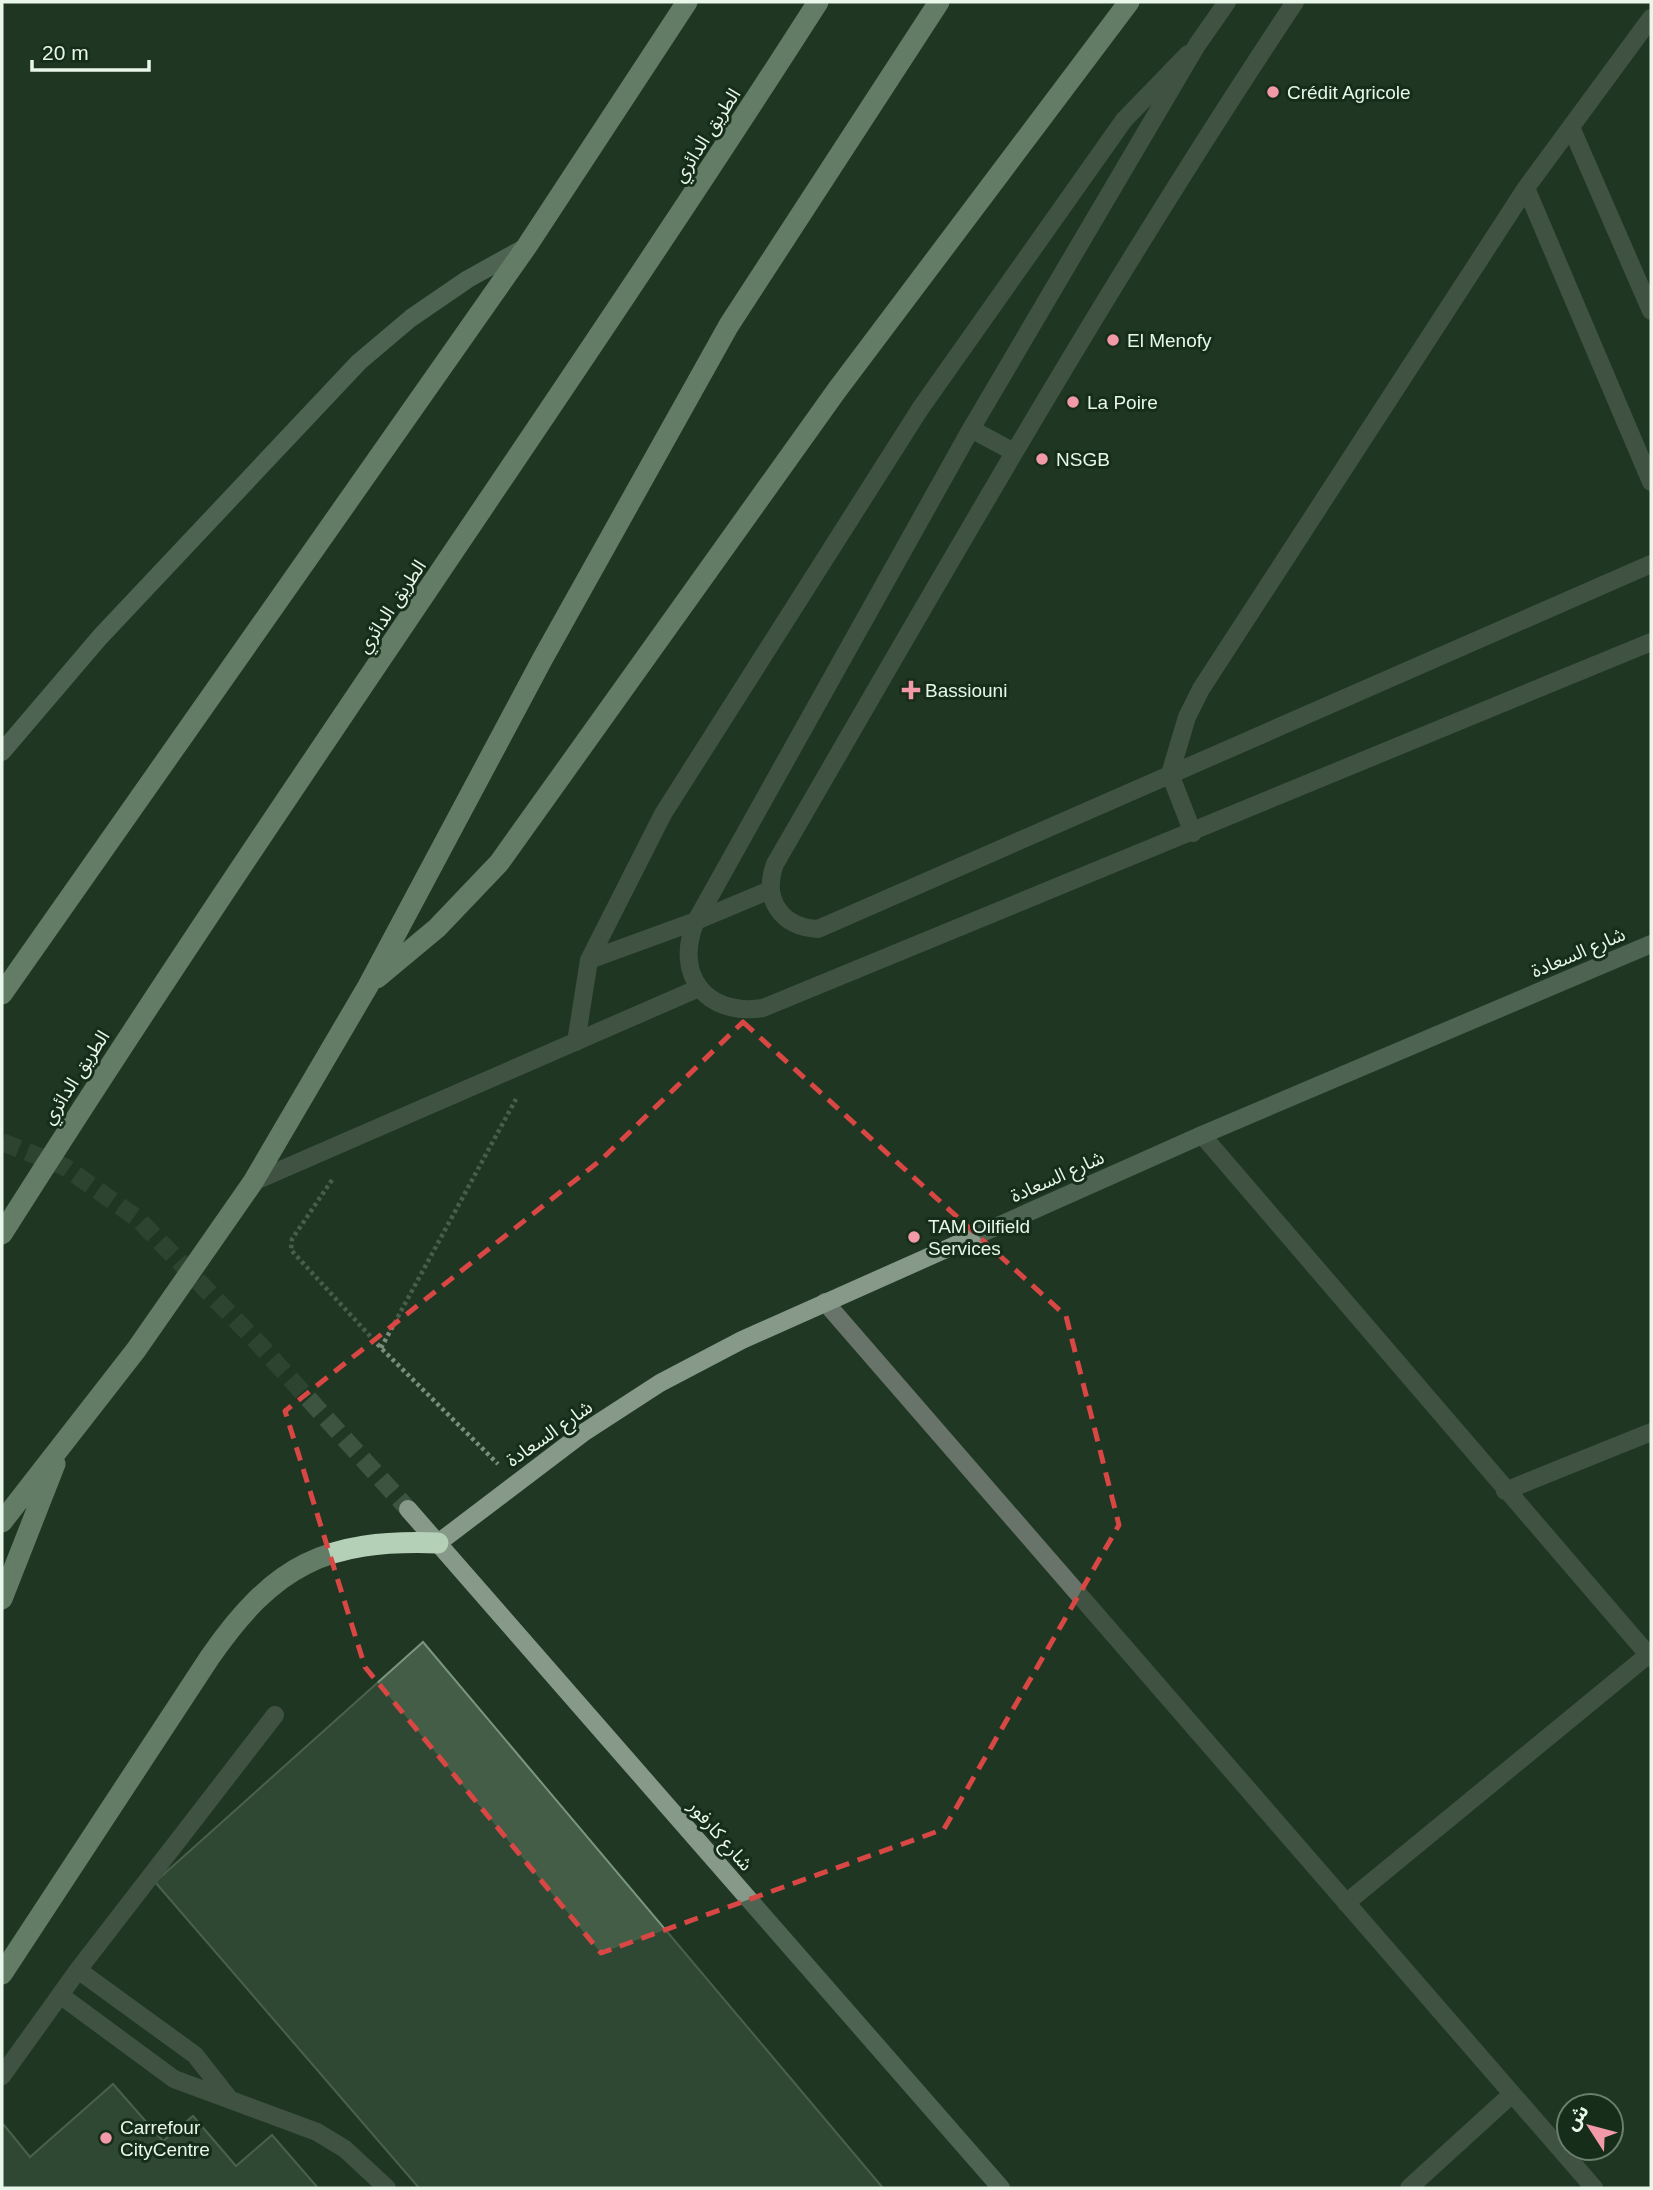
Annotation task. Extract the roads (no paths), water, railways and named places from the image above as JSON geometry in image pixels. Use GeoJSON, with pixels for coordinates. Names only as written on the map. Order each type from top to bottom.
{"type":"FeatureCollection","features":[{"type":"Feature","properties":{"kind":"highway"},"geometry":{"type":"LineString","coordinates":[[2,994],[527,246],[687,2]]}},
{"type":"Feature","properties":{"kind":"highway","name":"الطريق الدائري"},"geometry":{"type":"LineString","coordinates":[[2,1234],[100,1079],[668,236],[818,2]]}},
{"type":"Feature","properties":{"kind":"highway"},"geometry":{"type":"LineString","coordinates":[[2,1522],[151,1329],[253,1182],[368,986],[537,670],[729,325],[939,2]]}},
{"type":"Feature","properties":{"kind":"highway"},"geometry":{"type":"LineString","coordinates":[[368,986],[437,928],[499,863],[837,390],[1129,2]]}},
{"type":"Feature","properties":{"kind":"highway"},"geometry":{"type":"LineString","coordinates":[[2,1599],[60,1450]]}},
{"type":"Feature","properties":{"kind":"highway"},"geometry":{"type":"LineString","coordinates":[[2,1974],[236,1619],[268,1587],[307,1562],[349,1547],[395,1541],[438,1543]]}},
{"type":"Feature","properties":{"kind":"street"},"geometry":{"type":"LineString","coordinates":[[1227,2],[1197,45],[971,429],[696,921],[689,938],[687,955],[699,988],[712,1000],[728,1008],[746,1011],[763,1008],[1651,642]]}},
{"type":"Feature","properties":{"kind":"street"},"geometry":{"type":"LineString","coordinates":[[1295,2],[1246,74],[1014,452],[775,863],[770,890],[781,915],[804,929],[818,929],[1651,565]]}},
{"type":"Feature","properties":{"kind":"street"},"geometry":{"type":"LineString","coordinates":[[1193,833],[1170,774],[1187,717],[1201,689],[1526,188],[1651,19]]}},
{"type":"Feature","properties":{"kind":"street"},"geometry":{"type":"LineString","coordinates":[[576,1042],[589,960],[663,814],[920,409],[1124,120],[1197,45]]}},
{"type":"Feature","properties":{"kind":"street"},"geometry":{"type":"LineString","coordinates":[[1571,127],[1651,311]]}},
{"type":"Feature","properties":{"kind":"street"},"geometry":{"type":"LineString","coordinates":[[1526,188],[1651,482]]}},
{"type":"Feature","properties":{"kind":"street"},"geometry":{"type":"LineString","coordinates":[[2,752],[100,637],[359,362],[411,318],[468,279],[527,246]]}},
{"type":"Feature","properties":{"kind":"street"},"geometry":{"type":"LineString","coordinates":[[971,429],[1014,452]]}},
{"type":"Feature","properties":{"kind":"street"},"geometry":{"type":"LineString","coordinates":[[589,960],[696,921],[770,890]]}},
{"type":"Feature","properties":{"kind":"street","name":"شارع السعادة"},"geometry":{"type":"LineString","coordinates":[[438,1543],[516,1482],[660,1383],[742,1340],[1202,1135],[1651,944]]}},
{"type":"Feature","properties":{"kind":"street"},"geometry":{"type":"LineString","coordinates":[[253,1182],[699,988]]}},
{"type":"Feature","properties":{"kind":"street"},"geometry":{"type":"LineString","coordinates":[[1202,1135],[1650,1657],[1346,1903]]}},
{"type":"Feature","properties":{"kind":"street"},"geometry":{"type":"LineString","coordinates":[[825,1302],[1594,2188]]}},
{"type":"Feature","properties":{"kind":"street"},"geometry":{"type":"LineString","coordinates":[[1505,1491],[1651,1432]]}},
{"type":"Feature","properties":{"kind":"street","name":"شارع كارفور"},"geometry":{"type":"LineString","coordinates":[[408,1509],[1002,2188]]}},
{"type":"Feature","properties":{"kind":"street"},"geometry":{"type":"LineString","coordinates":[[2,2076],[78,1970],[275,1715]]}},
{"type":"Feature","properties":{"kind":"street"},"geometry":{"type":"LineString","coordinates":[[78,1970],[195,2055],[228,2097]]}},
{"type":"Feature","properties":{"kind":"street"},"geometry":{"type":"LineString","coordinates":[[60,1995],[174,2079],[317,2132],[345,2149],[387,2188]]}},
{"type":"Feature","properties":{"kind":"street"},"geometry":{"type":"LineString","coordinates":[[1409,2188],[1512,2094]]}},
{"type":"Feature","properties":{"kind":"tunnel"},"geometry":{"type":"LineString","coordinates":[[2,1142],[65,1167],[138,1219],[259,1344],[408,1509]]}},
{"type":"Feature","properties":{"kind":"place","name":"Crédit Agricole"},"geometry":{"type":"Point","coordinates":[1273,92]}},
{"type":"Feature","properties":{"kind":"place","name":"El Menofy"},"geometry":{"type":"Point","coordinates":[1113,340]}},
{"type":"Feature","properties":{"kind":"place","name":"La Poire"},"geometry":{"type":"Point","coordinates":[1073,402]}},
{"type":"Feature","properties":{"kind":"place","name":"NSGB"},"geometry":{"type":"Point","coordinates":[1042,459]}},
{"type":"Feature","properties":{"kind":"place","name":"Bassiouni"},"geometry":{"type":"Point","coordinates":[911,690]}},
{"type":"Feature","properties":{"kind":"place","name":"TAM Oilfield Services"},"geometry":{"type":"Point","coordinates":[914,1237]}},
{"type":"Feature","properties":{"kind":"place","name":"Carrefour CityCentre"},"geometry":{"type":"Point","coordinates":[106,2138]}}]}
